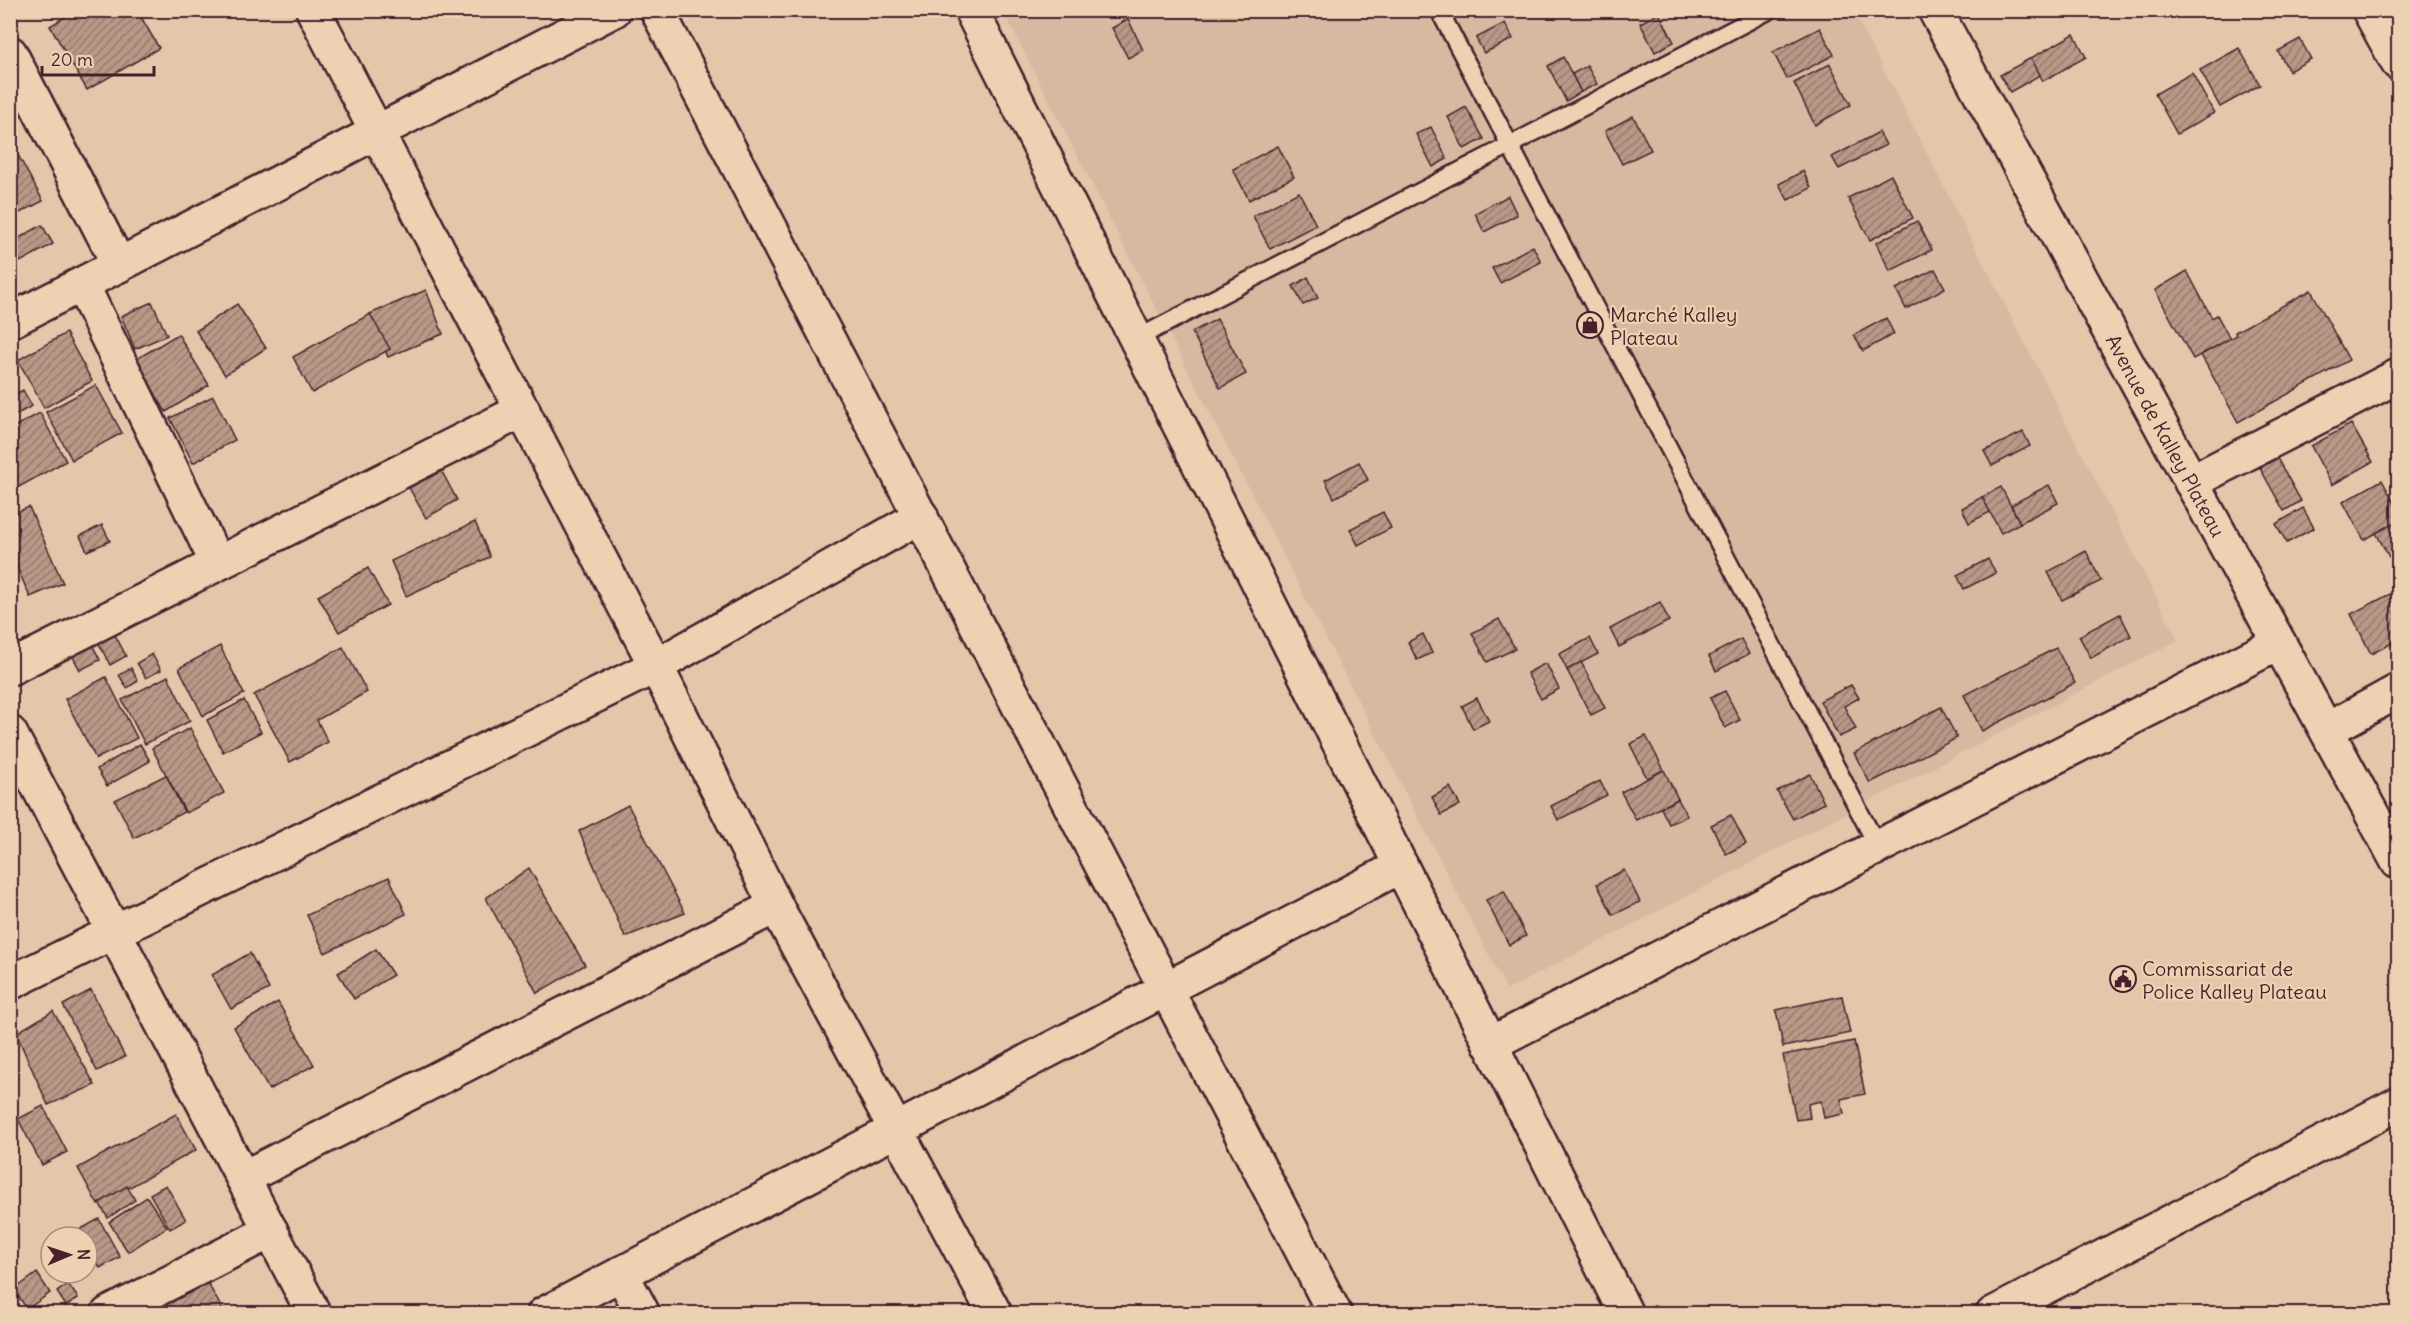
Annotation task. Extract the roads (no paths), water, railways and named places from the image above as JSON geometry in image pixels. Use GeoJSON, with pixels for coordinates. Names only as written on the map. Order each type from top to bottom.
{"type":"FeatureCollection","features":[{"type":"Feature","properties":{"kind":"street"},"geometry":{"type":"LineString","coordinates":[[313,10],[656,666],[776,906],[995,1314]]}},
{"type":"Feature","properties":{"kind":"street"},"geometry":{"type":"LineString","coordinates":[[10,321],[614,10]]}},
{"type":"Feature","properties":{"kind":"street"},"geometry":{"type":"LineString","coordinates":[[657,10],[1335,1314]]}},
{"type":"Feature","properties":{"kind":"street"},"geometry":{"type":"LineString","coordinates":[[970,10],[1626,1314]]}},
{"type":"Feature","properties":{"kind":"street","name":"Avenue de Kalley Plateau"},"geometry":{"type":"LineString","coordinates":[[1935,10],[2398,862]]}},
{"type":"Feature","properties":{"kind":"street"},"geometry":{"type":"LineString","coordinates":[[2369,10],[2398,63]]}},
{"type":"Feature","properties":{"kind":"street"},"geometry":{"type":"LineString","coordinates":[[10,53],[119,265]]}},
{"type":"Feature","properties":{"kind":"street"},"geometry":{"type":"LineString","coordinates":[[82,285],[217,563]]}},
{"type":"Feature","properties":{"kind":"street"},"geometry":{"type":"LineString","coordinates":[[2191,482],[2398,376]]}},
{"type":"Feature","properties":{"kind":"street"},"geometry":{"type":"LineString","coordinates":[[10,668],[522,410]]}},
{"type":"Feature","properties":{"kind":"street"},"geometry":{"type":"LineString","coordinates":[[10,983],[656,666],[921,516]]}},
{"type":"Feature","properties":{"kind":"street"},"geometry":{"type":"LineString","coordinates":[[1491,1044],[2279,642]]}},
{"type":"Feature","properties":{"kind":"street"},"geometry":{"type":"LineString","coordinates":[[2327,730],[2398,691]]}},
{"type":"Feature","properties":{"kind":"street"},"geometry":{"type":"LineString","coordinates":[[10,733],[314,1314]]}},
{"type":"Feature","properties":{"kind":"street"},"geometry":{"type":"LineString","coordinates":[[544,1314],[1401,866]]}},
{"type":"Feature","properties":{"kind":"street"},"geometry":{"type":"LineString","coordinates":[[243,1178],[776,906]]}},
{"type":"Feature","properties":{"kind":"street"},"geometry":{"type":"LineString","coordinates":[[1993,1314],[2398,1104]]}},
{"type":"Feature","properties":{"kind":"street"},"geometry":{"type":"LineString","coordinates":[[108,1314],[270,1232]]}},
{"type":"Feature","properties":{"kind":"street"},"geometry":{"type":"LineString","coordinates":[[621,1273],[643,1314]]}},
{"type":"Feature","properties":{"kind":"lane"},"geometry":{"type":"LineString","coordinates":[[1439,10],[1878,847]]}},
{"type":"Feature","properties":{"kind":"lane"},"geometry":{"type":"LineString","coordinates":[[1136,339],[1770,10]]}},
{"type":"Feature","properties":{"kind":"place","name":"Marché Kalley Plateau"},"geometry":{"type":"Point","coordinates":[1590,325]}},
{"type":"Feature","properties":{"kind":"place","name":"Commissariat de Police Kalley Plateau"},"geometry":{"type":"Point","coordinates":[2123,979]}}]}
